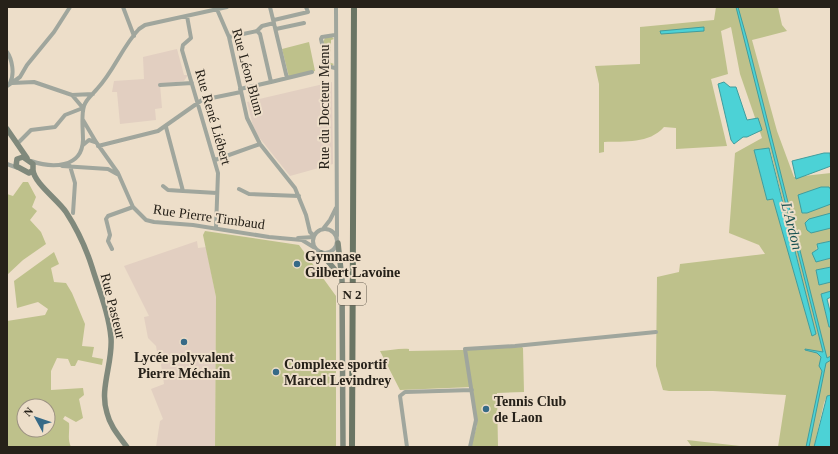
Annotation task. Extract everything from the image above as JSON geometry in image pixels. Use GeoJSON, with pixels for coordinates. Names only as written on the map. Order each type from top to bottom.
{"type":"FeatureCollection","features":[{"type":"Feature","properties":{"kind":"main road","name":"N 2"},"geometry":{"type":"LineString","coordinates":[[352,447],[354,7]]}},
{"type":"Feature","properties":{"kind":"main road"},"geometry":{"type":"LineString","coordinates":[[7,129],[30,160],[33,169],[26,173],[18,168],[16,163],[17,144]]}},
{"type":"Feature","properties":{"kind":"main road"},"geometry":{"type":"LineString","coordinates":[[17,159],[23,157],[30,160]]}},
{"type":"Feature","properties":{"kind":"main road","name":"Rue Pasteur"},"geometry":{"type":"LineString","coordinates":[[33,169],[38,180],[66,213],[80,239],[91,265],[108,322],[111,339],[104,403],[111,424],[126,447]]}},
{"type":"Feature","properties":{"kind":"main road","name":"Rue Pasteur"},"geometry":{"type":"LineString","coordinates":[[26,173],[38,180]]}},
{"type":"Feature","properties":{"kind":"main road"},"geometry":{"type":"LineString","coordinates":[[337,240],[342,280],[342,447]]}},
{"type":"Feature","properties":{"kind":"main road"},"geometry":{"type":"LineString","coordinates":[[321,253],[342,280]]}},
{"type":"Feature","properties":{"kind":"street"},"geometry":{"type":"LineString","coordinates":[[8,84],[20,77],[27,65],[54,32],[70,7]]}},
{"type":"Feature","properties":{"kind":"street"},"geometry":{"type":"LineString","coordinates":[[124,7],[134,36]]}},
{"type":"Feature","properties":{"kind":"street"},"geometry":{"type":"LineString","coordinates":[[17,144],[31,130],[55,127],[65,115],[83,108],[108,76],[134,36],[145,26],[217,8],[227,7]]}},
{"type":"Feature","properties":{"kind":"street"},"geometry":{"type":"LineString","coordinates":[[270,7],[287,78]]}},
{"type":"Feature","properties":{"kind":"street"},"geometry":{"type":"LineString","coordinates":[[229,37],[257,31],[262,26],[274,21],[308,12],[306,7]]}},
{"type":"Feature","properties":{"kind":"street","name":"Rue du Docteur Menu"},"geometry":{"type":"LineString","coordinates":[[336,7],[335,68],[337,240]]}},
{"type":"Feature","properties":{"kind":"street","name":"Rue Léon Blum"},"geometry":{"type":"LineString","coordinates":[[217,8],[229,37],[247,118],[260,144],[295,188],[299,196],[310,232],[314,236]]}},
{"type":"Feature","properties":{"kind":"street","name":"Rue René Liébert"},"geometry":{"type":"LineString","coordinates":[[187,16],[191,37],[183,45],[182,50],[218,178],[216,228]]}},
{"type":"Feature","properties":{"kind":"street"},"geometry":{"type":"LineString","coordinates":[[276,29],[304,23]]}},
{"type":"Feature","properties":{"kind":"street"},"geometry":{"type":"LineString","coordinates":[[257,31],[260,34],[271,82]]}},
{"type":"Feature","properties":{"kind":"street"},"geometry":{"type":"LineString","coordinates":[[335,68],[327,66],[321,39],[322,37],[336,35]]}},
{"type":"Feature","properties":{"kind":"street"},"geometry":{"type":"LineString","coordinates":[[7,52],[11,58],[12,79],[8,84]]}},
{"type":"Feature","properties":{"kind":"street"},"geometry":{"type":"LineString","coordinates":[[82,145],[89,140],[97,144],[158,131],[166,127],[206,98],[312,72]]}},
{"type":"Feature","properties":{"kind":"street"},"geometry":{"type":"LineString","coordinates":[[8,84],[34,82],[72,95],[93,94]]}},
{"type":"Feature","properties":{"kind":"street"},"geometry":{"type":"LineString","coordinates":[[160,86],[192,83]]}},
{"type":"Feature","properties":{"kind":"street"},"geometry":{"type":"LineString","coordinates":[[59,166],[70,162],[76,157],[82,145],[83,108],[72,95]]}},
{"type":"Feature","properties":{"kind":"street","name":"Rue Pierre Timbaud"},"geometry":{"type":"LineString","coordinates":[[83,120],[97,144],[114,167],[133,207],[139,215],[150,221],[216,228],[269,237],[296,239],[306,242],[315,248]]}},
{"type":"Feature","properties":{"kind":"street"},"geometry":{"type":"LineString","coordinates":[[166,127],[183,191]]}},
{"type":"Feature","properties":{"kind":"street"},"geometry":{"type":"LineString","coordinates":[[214,160],[260,144]]}},
{"type":"Feature","properties":{"kind":"street"},"geometry":{"type":"LineString","coordinates":[[98,168],[106,165],[107,157]]}},
{"type":"Feature","properties":{"kind":"street"},"geometry":{"type":"LineString","coordinates":[[30,160],[44,165],[112,170],[119,177]]}},
{"type":"Feature","properties":{"kind":"street"},"geometry":{"type":"LineString","coordinates":[[70,162],[75,183],[73,213]]}},
{"type":"Feature","properties":{"kind":"street"},"geometry":{"type":"LineString","coordinates":[[7,164],[18,168]]}},
{"type":"Feature","properties":{"kind":"street"},"geometry":{"type":"LineString","coordinates":[[33,169],[44,165]]}},
{"type":"Feature","properties":{"kind":"street"},"geometry":{"type":"LineString","coordinates":[[163,186],[168,190],[217,192]]}},
{"type":"Feature","properties":{"kind":"street"},"geometry":{"type":"LineString","coordinates":[[239,189],[249,194],[299,196]]}},
{"type":"Feature","properties":{"kind":"street"},"geometry":{"type":"LineString","coordinates":[[112,249],[108,241],[110,235],[106,219],[108,216],[133,207]]}},
{"type":"Feature","properties":{"kind":"street","name":"Rue du Docteur Menu"},"geometry":{"type":"LineString","coordinates":[[321,229],[330,220],[336,207]]}},
{"type":"Feature","properties":{"kind":"street"},"geometry":{"type":"LineString","coordinates":[[308,223],[315,229],[321,229],[329,229],[337,240],[332,252],[321,253],[315,248],[314,236],[321,229]]}},
{"type":"Feature","properties":{"kind":"street"},"geometry":{"type":"LineString","coordinates":[[303,237],[309,231],[308,223]]}},
{"type":"Feature","properties":{"kind":"street","name":"Rue Pierre Timbaud"},"geometry":{"type":"LineString","coordinates":[[296,239],[314,236]]}},
{"type":"Feature","properties":{"kind":"street"},"geometry":{"type":"LineString","coordinates":[[470,447],[476,420],[465,349],[515,346],[656,332]]}},
{"type":"Feature","properties":{"kind":"street"},"geometry":{"type":"LineString","coordinates":[[407,447],[400,396],[405,392],[472,390]]}},
{"type":"Feature","properties":{"kind":"shaded area"},"geometry":{"type":"Polygon","coordinates":[[[177,49],[184,75],[188,75],[184,81],[160,84],[162,108],[155,109],[156,120],[120,124],[117,92],[112,92],[114,81],[144,79],[143,57],[177,49]]]}},
{"type":"Feature","properties":{"kind":"shaded area"},"geometry":{"type":"Polygon","coordinates":[[[332,82],[333,164],[290,176],[258,136],[253,126],[247,102],[332,82]]]}},
{"type":"Feature","properties":{"kind":"shaded area","name":"Lycée polyvalent Pierre Méchain"},"geometry":{"type":"Polygon","coordinates":[[[197,241],[198,248],[206,247],[216,297],[215,447],[156,447],[160,421],[163,419],[151,389],[164,384],[160,358],[158,358],[156,346],[148,338],[144,317],[149,316],[124,266],[197,241]]]}},
{"type":"Feature","properties":{"kind":"green space"},"geometry":{"type":"Polygon","coordinates":[[[716,7],[778,7],[782,25],[787,31],[752,40],[777,131],[794,177],[831,173],[831,241],[817,244],[816,262],[831,258],[831,267],[816,270],[819,285],[831,282],[831,291],[821,294],[829,327],[831,327],[831,395],[827,396],[824,403],[814,447],[778,447],[786,395],[663,390],[656,366],[657,277],[679,272],[680,264],[765,254],[759,245],[729,233],[735,153],[762,138],[740,74],[731,27],[721,31],[728,74],[711,79],[727,146],[676,149],[676,128],[664,127],[658,132],[644,139],[604,142],[604,152],[599,153],[599,84],[595,66],[640,64],[640,27],[714,20],[716,7]],[[770,149],[754,150],[767,199],[773,198],[812,335],[800,270],[770,149]]]}},
{"type":"Feature","properties":{"kind":"green space"},"geometry":{"type":"Polygon","coordinates":[[[332,37],[334,39],[331,40],[331,63],[334,64],[331,66],[328,64],[323,42],[325,38],[332,37]]]}},
{"type":"Feature","properties":{"kind":"green space"},"geometry":{"type":"Polygon","coordinates":[[[309,42],[315,71],[289,77],[282,49],[309,42]]]}},
{"type":"Feature","properties":{"kind":"green space"},"geometry":{"type":"Polygon","coordinates":[[[23,182],[28,182],[36,197],[32,207],[37,211],[30,220],[41,232],[46,244],[23,260],[7,275],[7,194],[13,196],[23,182]]]}},
{"type":"Feature","properties":{"kind":"green space","name":"Complexe sportif Marcel Levindrey"},"geometry":{"type":"Polygon","coordinates":[[[205,231],[299,245],[336,296],[336,447],[215,447],[216,297],[203,235],[205,231]]]}},
{"type":"Feature","properties":{"kind":"green space"},"geometry":{"type":"Polygon","coordinates":[[[54,252],[59,264],[51,268],[54,282],[66,283],[72,293],[85,324],[82,346],[94,347],[92,357],[103,359],[102,365],[78,360],[75,366],[71,366],[68,359],[57,358],[51,371],[51,390],[83,388],[84,395],[79,399],[83,418],[76,422],[65,416],[63,419],[69,423],[69,438],[71,447],[7,447],[7,321],[45,315],[48,309],[38,302],[17,308],[14,281],[54,252]]]}},
{"type":"Feature","properties":{"kind":"green space","name":"Tennis Club de Laon"},"geometry":{"type":"Polygon","coordinates":[[[522,347],[524,392],[497,393],[498,447],[471,447],[477,425],[472,387],[400,390],[380,351],[402,349],[409,349],[409,351],[522,347]]]}},
{"type":"Feature","properties":{"kind":"green space"},"geometry":{"type":"Polygon","coordinates":[[[687,440],[749,447],[692,447],[687,440]]]}},
{"type":"Feature","properties":{"kind":"water","name":"L'Ardon"},"geometry":{"type":"Polygon","coordinates":[[[736,7],[738,7],[747,39],[827,358],[831,356],[831,360],[826,363],[809,447],[806,447],[822,371],[819,366],[821,357],[817,353],[805,349],[823,352],[736,7]]]}},
{"type":"Feature","properties":{"kind":"water"},"geometry":{"type":"Polygon","coordinates":[[[704,27],[704,31],[661,34],[660,31],[704,27]]]}},
{"type":"Feature","properties":{"kind":"water"},"geometry":{"type":"Polygon","coordinates":[[[724,82],[730,87],[736,87],[747,120],[758,118],[762,130],[747,137],[743,137],[734,144],[731,140],[718,84],[724,82]]]}},
{"type":"Feature","properties":{"kind":"water"},"geometry":{"type":"Polygon","coordinates":[[[769,148],[816,334],[812,336],[773,199],[767,200],[754,150],[769,148]]]}},
{"type":"Feature","properties":{"kind":"water"},"geometry":{"type":"Polygon","coordinates":[[[824,153],[830,153],[831,166],[796,179],[792,161],[824,153]]]}},
{"type":"Feature","properties":{"kind":"water"},"geometry":{"type":"Polygon","coordinates":[[[821,187],[829,187],[831,190],[831,204],[807,213],[802,213],[798,195],[821,187]]]}},
{"type":"Feature","properties":{"kind":"water"},"geometry":{"type":"Polygon","coordinates":[[[831,213],[831,228],[811,233],[807,230],[805,223],[809,219],[831,213]]]}},
{"type":"Feature","properties":{"kind":"water"},"geometry":{"type":"Polygon","coordinates":[[[831,241],[831,258],[816,262],[812,253],[818,249],[817,244],[831,241]]]}},
{"type":"Feature","properties":{"kind":"water"},"geometry":{"type":"Polygon","coordinates":[[[831,267],[831,282],[819,285],[816,270],[831,267]]]}},
{"type":"Feature","properties":{"kind":"water"},"geometry":{"type":"Polygon","coordinates":[[[831,291],[831,297],[827,299],[831,315],[831,327],[829,327],[821,294],[831,291]]]}},
{"type":"Feature","properties":{"kind":"water"},"geometry":{"type":"Polygon","coordinates":[[[831,395],[831,447],[814,447],[827,396],[831,395]]]}},
{"type":"Feature","properties":{"kind":"place","name":"Gymnase Gilbert Lavoine"},"geometry":{"type":"Point","coordinates":[297,264]}},
{"type":"Feature","properties":{"kind":"place","name":"Lycée polyvalent Pierre Méchain"},"geometry":{"type":"Point","coordinates":[184,342]}},
{"type":"Feature","properties":{"kind":"place","name":"Complexe sportif Marcel Levindrey"},"geometry":{"type":"Point","coordinates":[276,372]}},
{"type":"Feature","properties":{"kind":"place","name":"Tennis Club de Laon"},"geometry":{"type":"Point","coordinates":[486,409]}}]}
